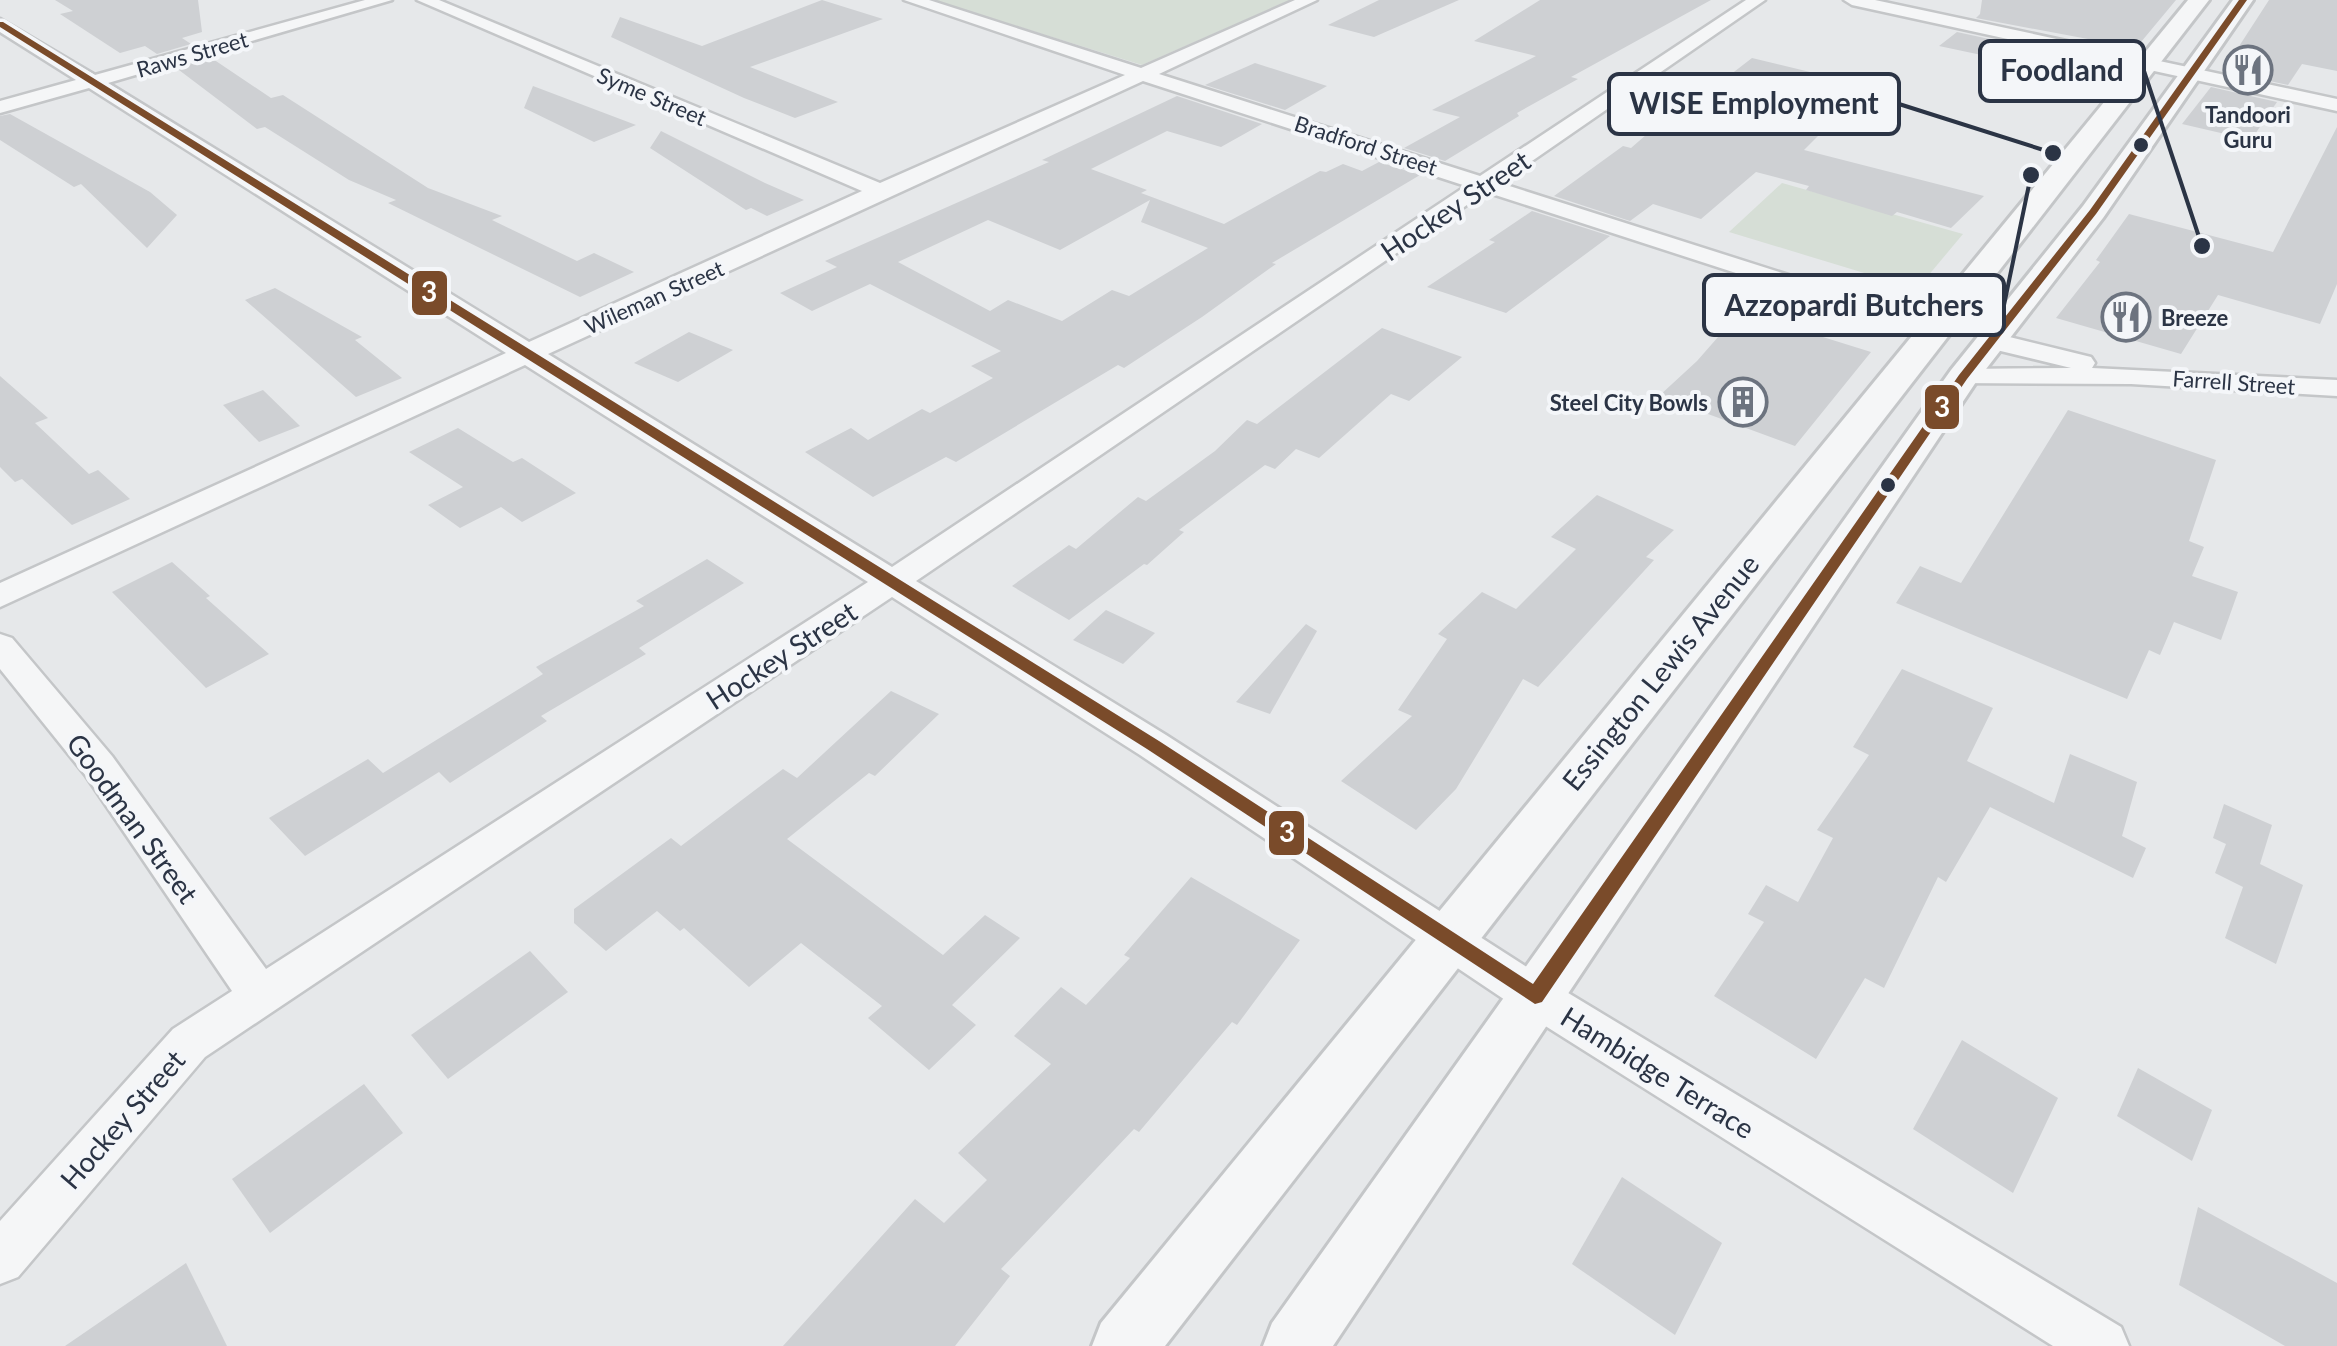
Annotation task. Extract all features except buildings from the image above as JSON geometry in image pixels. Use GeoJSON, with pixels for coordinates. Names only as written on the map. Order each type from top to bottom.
{"type":"FeatureCollection","features":[{"type":"Feature","properties":{"kind":"street","name":"Raws Street"},"geometry":{"type":"LineString","coordinates":[[0,107],[384,0]]}},
{"type":"Feature","properties":{"kind":"street","name":"Syme Street"},"geometry":{"type":"LineString","coordinates":[[425,0],[880,191]]}},
{"type":"Feature","properties":{"kind":"street","name":"Bradford Street"},"geometry":{"type":"LineString","coordinates":[[912,0],[1934,329]]}},
{"type":"Feature","properties":{"kind":"street","name":"Wileman Street"},"geometry":{"type":"LineString","coordinates":[[0,596],[880,191],[1308,0]]}},
{"type":"Feature","properties":{"kind":"street","name":"Hockey Street"},"geometry":{"type":"LineString","coordinates":[[0,1259],[188,1043],[890,584],[1757,0]]}},
{"type":"Feature","properties":{"kind":"street"},"geometry":{"type":"LineString","coordinates":[[1852,0],[2337,105]]}},
{"type":"Feature","properties":{"kind":"street","name":"Essington Lewis Avenue"},"geometry":{"type":"LineString","coordinates":[[1124,1346],[2199,0]]}},
{"type":"Feature","properties":{"kind":"street"},"geometry":{"type":"LineString","coordinates":[[1295,1346],[1963,377],[2194,73],[2243,0]]}},
{"type":"Feature","properties":{"kind":"street","name":"Hambidge Terrace"},"geometry":{"type":"LineString","coordinates":[[0,24],[1153,746],[1535,996],[2102,1346]]}},
{"type":"Feature","properties":{"kind":"street"},"geometry":{"type":"LineString","coordinates":[[1934,329],[1993,341]]}},
{"type":"Feature","properties":{"kind":"street","name":"Farrell Street"},"geometry":{"type":"LineString","coordinates":[[1993,341],[2131,376]]}},
{"type":"Feature","properties":{"kind":"street","name":"Farrell Street"},"geometry":{"type":"LineString","coordinates":[[1963,377],[2131,376],[2337,388]]}},
{"type":"Feature","properties":{"kind":"street","name":"Goodman Street"},"geometry":{"type":"LineString","coordinates":[[0,646],[99,766],[260,995]]}},
{"type":"Feature","properties":{"kind":"shaded area"},"geometry":{"type":"Polygon","coordinates":[[[933,0],[1290,0],[1142,65],[933,0]]]}},
{"type":"Feature","properties":{"kind":"shaded area"},"geometry":{"type":"Polygon","coordinates":[[[1782,183],[1963,234],[1917,289],[1729,232],[1782,183]]]}},
{"type":"Feature","properties":{"kind":"transit line","name":"3"},"geometry":{"type":"LineString","coordinates":[[0,24],[1153,745],[1535,996],[1963,377],[2093,212],[2243,0]]}},
{"type":"Feature","properties":{"kind":"place","name":"Tandoori Guru"},"geometry":{"type":"Point","coordinates":[2248,70]}},
{"type":"Feature","properties":{"kind":"place","name":"WISE Employment"},"geometry":{"type":"Point","coordinates":[2053,153]}},
{"type":"Feature","properties":{"kind":"place","name":"Azzopardi Butchers"},"geometry":{"type":"Point","coordinates":[2031,175]}},
{"type":"Feature","properties":{"kind":"place","name":"Foodland"},"geometry":{"type":"Point","coordinates":[2202,246]}},
{"type":"Feature","properties":{"kind":"place","name":"Breeze"},"geometry":{"type":"Point","coordinates":[2126,317]}},
{"type":"Feature","properties":{"kind":"place","name":"Steel City Bowls"},"geometry":{"type":"Point","coordinates":[1743,402]}}]}
